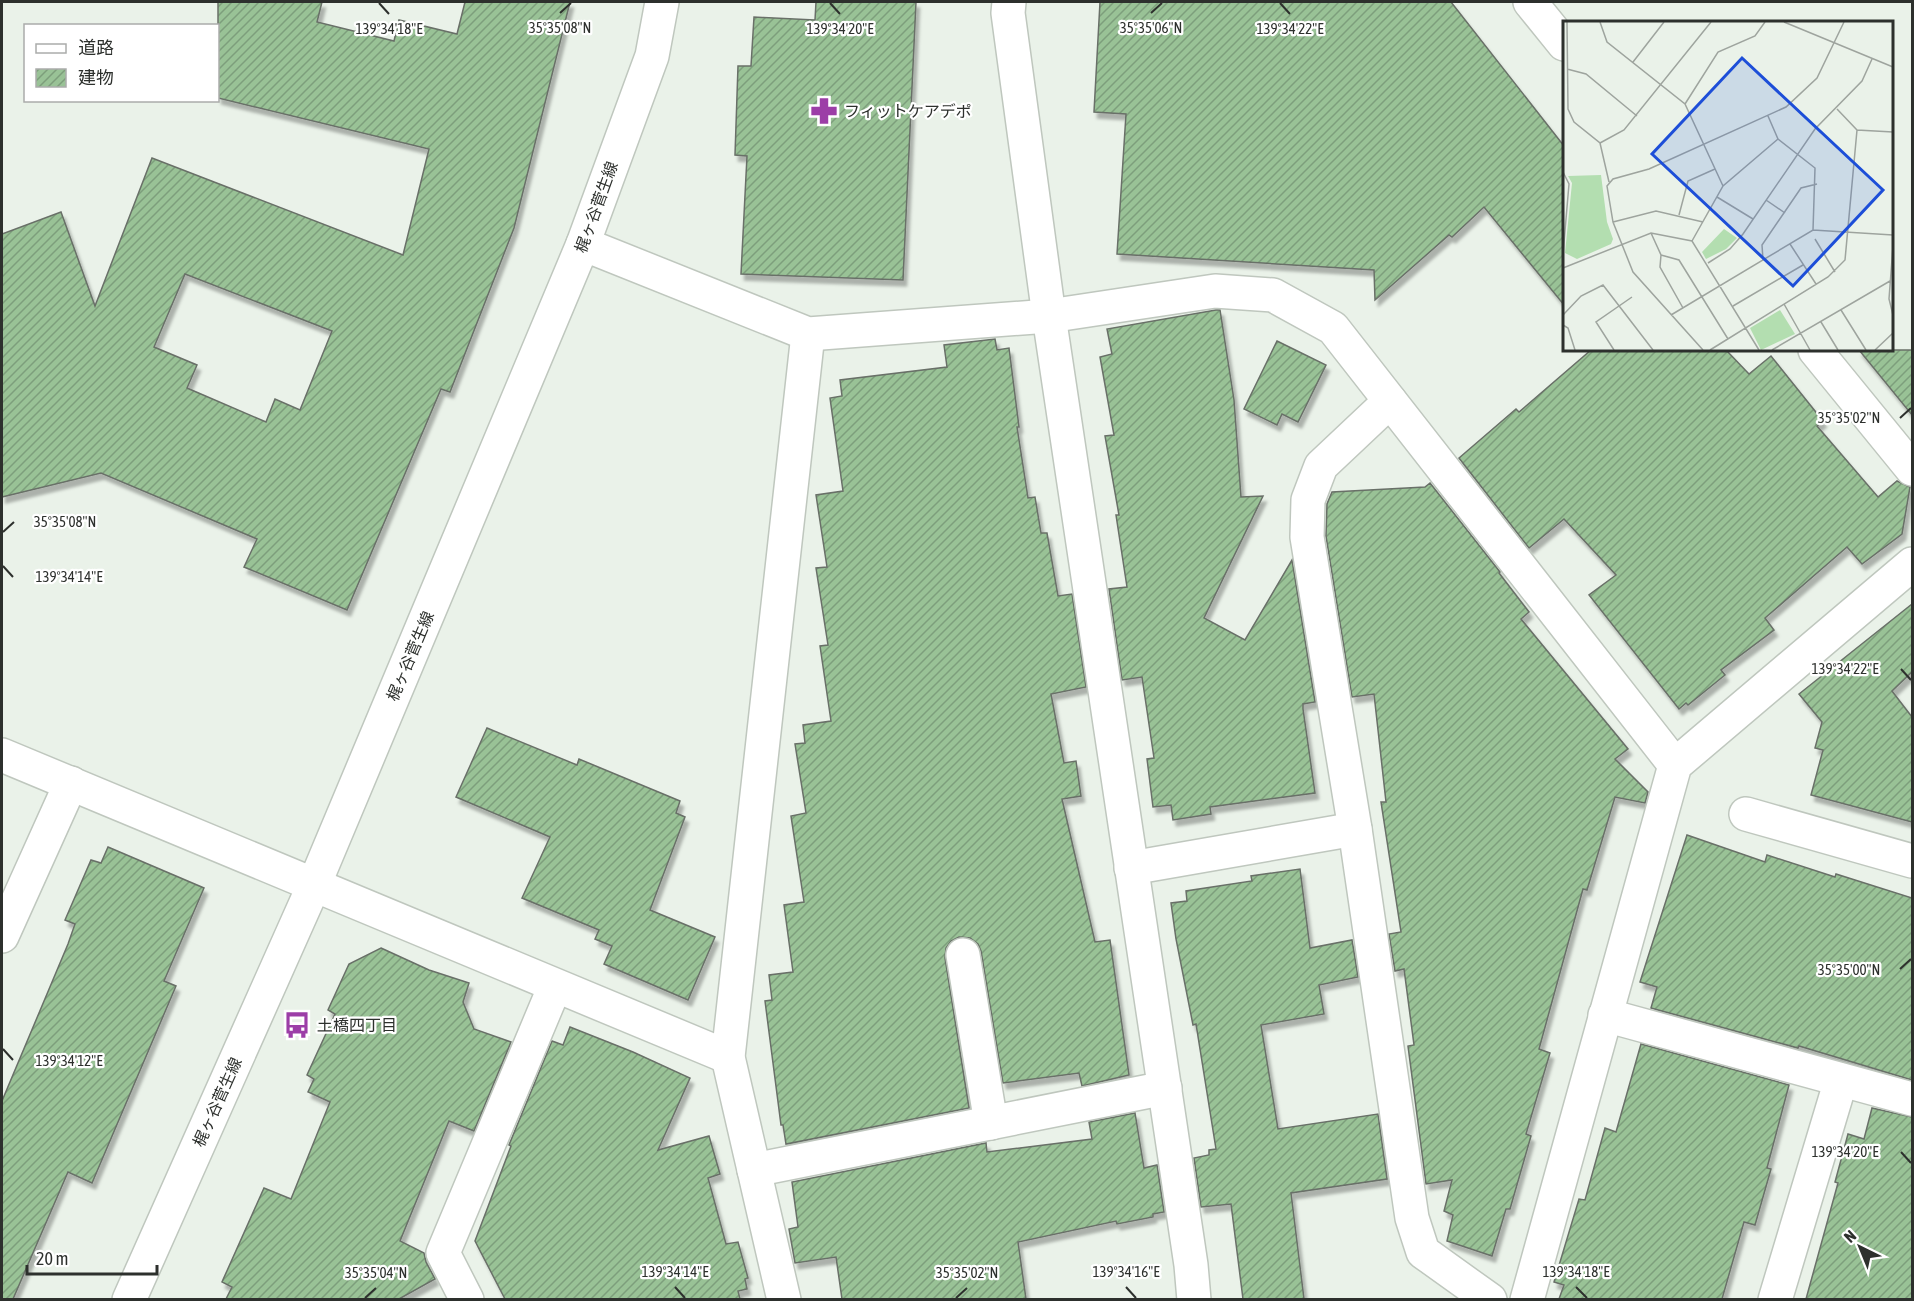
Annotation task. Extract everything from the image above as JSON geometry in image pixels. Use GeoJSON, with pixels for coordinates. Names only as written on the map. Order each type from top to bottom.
{"type":"FeatureCollection","features":[{"type":"Feature","properties":{"kind":"street","name":"梶ヶ谷菅生線"},"geometry":{"type":"LineString","coordinates":[[129,1299],[314,885],[583,244],[652,56],[662,2]]}},
{"type":"Feature","properties":{"kind":"street"},"geometry":{"type":"LineString","coordinates":[[1009,2],[1008,13],[1048,316],[1165,1088],[1194,1299]]}},
{"type":"Feature","properties":{"kind":"street"},"geometry":{"type":"LineString","coordinates":[[1530,2],[1563,43]]}},
{"type":"Feature","properties":{"kind":"street"},"geometry":{"type":"LineString","coordinates":[[583,244],[808,334],[1048,316],[1215,291],[1273,295],[1333,328],[1675,765]]}},
{"type":"Feature","properties":{"kind":"street"},"geometry":{"type":"LineString","coordinates":[[784,1299],[728,1058],[808,334]]}},
{"type":"Feature","properties":{"kind":"street"},"geometry":{"type":"LineString","coordinates":[[1816,351],[1912,469]]}},
{"type":"Feature","properties":{"kind":"street"},"geometry":{"type":"LineString","coordinates":[[1390,401],[1321,466],[1308,500],[1308,537],[1355,829],[1412,1218],[1422,1252],[1490,1299]]}},
{"type":"Feature","properties":{"kind":"street"},"geometry":{"type":"LineString","coordinates":[[1527,1299],[1675,765],[1912,564]]}},
{"type":"Feature","properties":{"kind":"street"},"geometry":{"type":"LineString","coordinates":[[2,754],[728,1058]]}},
{"type":"Feature","properties":{"kind":"street"},"geometry":{"type":"LineString","coordinates":[[2,936],[71,783]]}},
{"type":"Feature","properties":{"kind":"street"},"geometry":{"type":"LineString","coordinates":[[1746,814],[1912,861]]}},
{"type":"Feature","properties":{"kind":"street"},"geometry":{"type":"LineString","coordinates":[[1131,868],[1355,829]]}},
{"type":"Feature","properties":{"kind":"street"},"geometry":{"type":"LineString","coordinates":[[963,955],[991,1123]]}},
{"type":"Feature","properties":{"kind":"street"},"geometry":{"type":"LineString","coordinates":[[467,1299],[443,1253],[555,986]]}},
{"type":"Feature","properties":{"kind":"street"},"geometry":{"type":"LineString","coordinates":[[1605,1015],[1912,1099]]}},
{"type":"Feature","properties":{"kind":"street"},"geometry":{"type":"LineString","coordinates":[[1775,1299],[1841,1080]]}},
{"type":"Feature","properties":{"kind":"street"},"geometry":{"type":"LineString","coordinates":[[754,1170],[1165,1088]]}},
{"type":"Feature","properties":{"kind":"building"},"geometry":{"type":"Polygon","coordinates":[[[218,2],[322,2],[317,22],[394,41],[399,20],[457,34],[465,2],[570,2],[514,228],[450,392],[441,389],[347,610],[244,567],[257,539],[101,473],[2,497],[2,234],[61,212],[95,306],[152,158],[403,255],[429,149],[219,98],[218,2]],[[185,274],[154,347],[197,365],[187,388],[266,422],[275,399],[300,410],[332,331],[185,274]]]}},
{"type":"Feature","properties":{"kind":"building","name":"フィットケアデポ"},"geometry":{"type":"Polygon","coordinates":[[[816,2],[916,2],[903,280],[741,274],[747,156],[735,155],[738,66],[751,66],[754,17],[815,20],[816,2]]]}},
{"type":"Feature","properties":{"kind":"building"},"geometry":{"type":"Polygon","coordinates":[[[1100,2],[1451,2],[1563,145],[1563,304],[1484,207],[1452,237],[1449,235],[1375,300],[1374,270],[1117,254],[1126,114],[1094,112],[1100,2]]]}},
{"type":"Feature","properties":{"kind":"building"},"geometry":{"type":"Polygon","coordinates":[[[1220,310],[1234,400],[1241,497],[1263,496],[1204,618],[1245,640],[1292,560],[1315,702],[1303,704],[1303,709],[1315,793],[1210,807],[1211,814],[1173,820],[1171,805],[1153,807],[1147,759],[1154,758],[1142,677],[1122,680],[1109,589],[1127,587],[1116,515],[1119,515],[1105,436],[1114,435],[1100,357],[1112,354],[1107,329],[1220,310]]]}},
{"type":"Feature","properties":{"kind":"building"},"geometry":{"type":"Polygon","coordinates":[[[995,339],[997,350],[1009,348],[1019,427],[1017,427],[1028,498],[1035,497],[1041,533],[1047,533],[1058,596],[1072,594],[1086,687],[1051,694],[1064,763],[1076,761],[1081,796],[1062,799],[1095,942],[1110,940],[1129,1075],[1082,1086],[1079,1073],[1003,1083],[981,951],[978,944],[970,938],[959,937],[951,941],[946,948],[945,958],[969,1108],[786,1144],[783,1125],[781,1125],[765,1001],[772,1000],[769,975],[793,972],[784,905],[804,902],[791,816],[806,813],[795,744],[805,743],[803,725],[831,721],[820,646],[828,645],[816,568],[827,567],[816,495],[843,491],[830,398],[842,396],[840,380],[947,367],[944,345],[995,339]]]}},
{"type":"Feature","properties":{"kind":"building"},"geometry":{"type":"Polygon","coordinates":[[[1277,341],[1326,365],[1298,422],[1282,414],[1277,425],[1244,409],[1277,341]]]}},
{"type":"Feature","properties":{"kind":"building"},"geometry":{"type":"Polygon","coordinates":[[[1912,350],[1912,415],[1860,351],[1912,350]]]}},
{"type":"Feature","properties":{"kind":"building"},"geometry":{"type":"Polygon","coordinates":[[[1590,351],[1727,351],[1749,374],[1771,356],[1823,421],[1817,426],[1878,497],[1897,481],[1910,487],[1902,534],[1862,564],[1847,547],[1765,618],[1774,630],[1721,670],[1725,675],[1688,705],[1686,703],[1679,709],[1589,595],[1616,575],[1564,519],[1529,548],[1459,458],[1516,409],[1519,412],[1590,351]]]}},
{"type":"Feature","properties":{"kind":"building"},"geometry":{"type":"Polygon","coordinates":[[[1430,483],[1529,612],[1521,619],[1628,749],[1615,759],[1648,792],[1645,803],[1615,797],[1587,890],[1583,889],[1539,1049],[1550,1053],[1526,1134],[1531,1136],[1510,1209],[1506,1209],[1492,1256],[1447,1241],[1453,1215],[1444,1211],[1452,1180],[1426,1184],[1408,1046],[1414,1045],[1404,969],[1395,971],[1389,934],[1401,932],[1381,802],[1386,802],[1374,694],[1352,697],[1326,536],[1327,504],[1332,492],[1425,487],[1430,483]]]}},
{"type":"Feature","properties":{"kind":"building"},"geometry":{"type":"Polygon","coordinates":[[[1912,604],[1912,672],[1892,691],[1912,717],[1912,822],[1811,795],[1823,750],[1815,748],[1822,722],[1799,694],[1912,604]]]}},
{"type":"Feature","properties":{"kind":"building"},"geometry":{"type":"Polygon","coordinates":[[[487,728],[577,765],[579,759],[680,801],[676,813],[685,817],[650,910],[715,937],[688,1000],[604,964],[612,946],[595,939],[599,930],[522,898],[550,837],[456,797],[487,728]]]}},
{"type":"Feature","properties":{"kind":"building"},"geometry":{"type":"Polygon","coordinates":[[[1687,835],[1765,862],[1767,855],[1912,898],[1912,1080],[1799,1046],[1798,1048],[1651,1008],[1657,987],[1640,982],[1687,835]]]}},
{"type":"Feature","properties":{"kind":"building"},"geometry":{"type":"Polygon","coordinates":[[[108,847],[204,888],[164,981],[176,986],[92,1183],[68,1172],[13,1299],[2,1299],[2,1101],[75,924],[65,920],[91,860],[101,863],[108,847]]]}},
{"type":"Feature","properties":{"kind":"building"},"geometry":{"type":"Polygon","coordinates":[[[1300,869],[1310,948],[1352,940],[1358,977],[1319,985],[1324,1014],[1261,1025],[1278,1129],[1378,1114],[1387,1179],[1291,1193],[1304,1299],[1243,1299],[1231,1204],[1201,1207],[1194,1158],[1209,1155],[1209,1150],[1216,1149],[1196,1024],[1193,1025],[1171,903],[1187,901],[1186,891],[1252,881],[1251,876],[1300,869]]]}},
{"type":"Feature","properties":{"kind":"building"},"geometry":{"type":"Polygon","coordinates":[[[381,948],[429,970],[469,983],[463,1002],[474,1029],[511,1042],[474,1131],[449,1121],[400,1241],[424,1253],[435,1279],[399,1299],[226,1299],[232,1287],[222,1282],[264,1188],[291,1199],[330,1102],[308,1092],[314,1079],[307,1075],[335,1014],[328,1010],[349,964],[381,948]]]}},
{"type":"Feature","properties":{"kind":"building"},"geometry":{"type":"Polygon","coordinates":[[[570,1027],[690,1078],[658,1150],[709,1136],[720,1174],[708,1178],[726,1244],[738,1242],[748,1278],[745,1279],[747,1289],[738,1291],[740,1299],[505,1299],[475,1241],[511,1146],[509,1145],[552,1041],[563,1045],[570,1027]]]}},
{"type":"Feature","properties":{"kind":"building"},"geometry":{"type":"Polygon","coordinates":[[[1641,1044],[1789,1085],[1767,1168],[1771,1169],[1755,1225],[1744,1222],[1722,1299],[1559,1299],[1564,1285],[1554,1282],[1579,1199],[1585,1200],[1605,1128],[1616,1132],[1641,1044]]]}},
{"type":"Feature","properties":{"kind":"building"},"geometry":{"type":"Polygon","coordinates":[[[1872,1108],[1912,1117],[1912,1299],[1806,1299],[1838,1183],[1835,1182],[1848,1134],[1864,1139],[1872,1108]]]}},
{"type":"Feature","properties":{"kind":"building"},"geometry":{"type":"Polygon","coordinates":[[[1135,1113],[1144,1168],[1157,1165],[1164,1212],[1153,1214],[1153,1217],[1117,1224],[1116,1221],[1018,1242],[1026,1299],[842,1299],[836,1257],[795,1263],[789,1229],[798,1227],[792,1182],[986,1143],[987,1152],[1092,1139],[1089,1122],[1135,1113]]]}},
{"type":"Feature","properties":{"kind":"place","name":"フィットケアデポ"},"geometry":{"type":"Point","coordinates":[824,111]}},
{"type":"Feature","properties":{"kind":"place","name":"土橋四丁目"},"geometry":{"type":"Point","coordinates":[297,1025]}}]}
